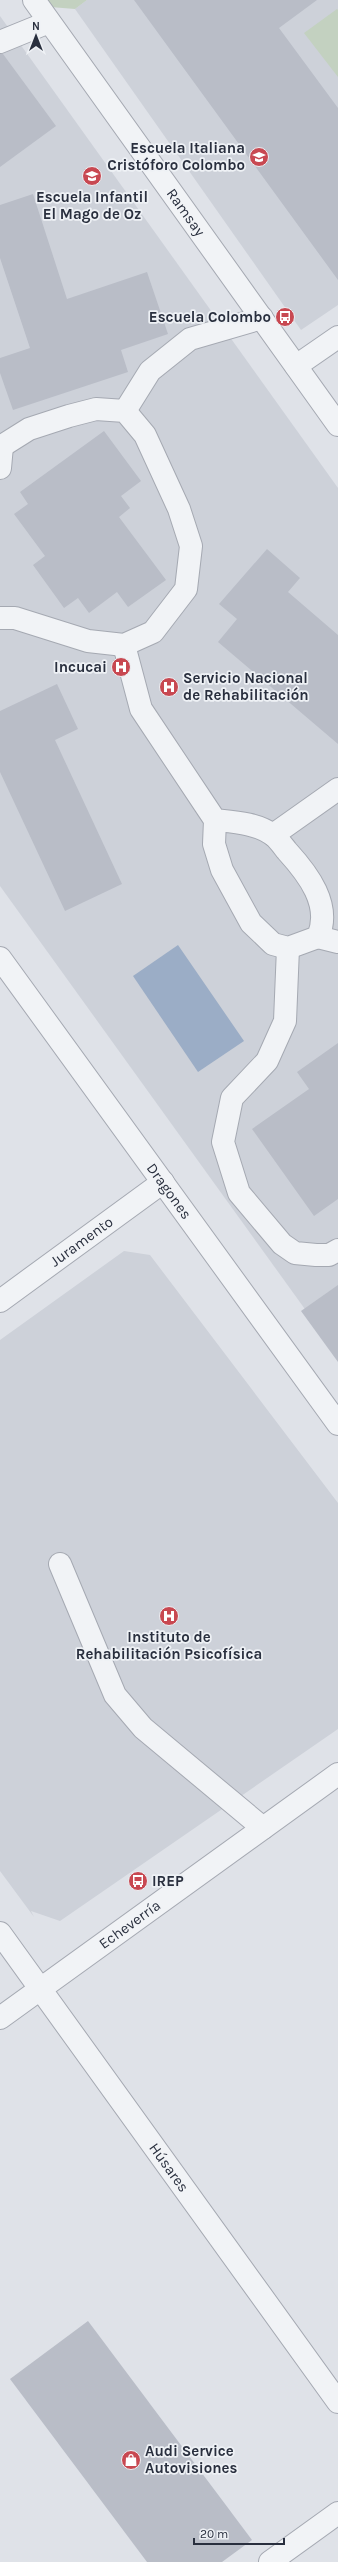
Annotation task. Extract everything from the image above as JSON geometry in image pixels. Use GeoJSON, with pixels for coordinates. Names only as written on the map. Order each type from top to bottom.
{"type":"FeatureCollection","features":[{"type":"Feature","properties":{"kind":"street","name":"Ramsay"},"geometry":{"type":"LineString","coordinates":[[34,0],[338,425]]}},
{"type":"Feature","properties":{"kind":"street"},"geometry":{"type":"LineString","coordinates":[[0,42],[49,22]]}},
{"type":"Feature","properties":{"kind":"street"},"geometry":{"type":"LineString","coordinates":[[125,411],[150,371],[190,339],[262,318]]}},
{"type":"Feature","properties":{"kind":"street"},"geometry":{"type":"LineString","coordinates":[[296,366],[338,337]]}},
{"type":"Feature","properties":{"kind":"street"},"geometry":{"type":"LineString","coordinates":[[0,468],[1,445],[29,429],[96,409],[125,411],[145,435],[179,509],[191,546],[186,589],[153,632],[124,645],[88,641],[15,618],[0,618]]}},
{"type":"Feature","properties":{"kind":"street"},"geometry":{"type":"LineString","coordinates":[[124,645],[141,709],[215,820],[214,844],[222,870],[251,923],[273,944],[288,948],[328,940],[318,896],[303,869],[273,835],[245,823],[215,820]]}},
{"type":"Feature","properties":{"kind":"street"},"geometry":{"type":"LineString","coordinates":[[273,835],[338,789]]}},
{"type":"Feature","properties":{"kind":"street"},"geometry":{"type":"LineString","coordinates":[[288,948],[285,1021],[267,1061],[232,1098],[223,1142],[239,1193],[282,1244],[295,1253],[329,1255],[338,1250]]}},
{"type":"Feature","properties":{"kind":"street","name":"Dragones"},"geometry":{"type":"LineString","coordinates":[[0,958],[338,1424]]}},
{"type":"Feature","properties":{"kind":"street","name":"Juramento"},"geometry":{"type":"LineString","coordinates":[[0,1301],[163,1182]]}},
{"type":"Feature","properties":{"kind":"street"},"geometry":{"type":"LineString","coordinates":[[60,1564],[115,1695],[143,1728],[263,1828]]}},
{"type":"Feature","properties":{"kind":"street","name":"Echeverría"},"geometry":{"type":"LineString","coordinates":[[0,2018],[338,1774]]}},
{"type":"Feature","properties":{"kind":"street","name":"Húsares"},"geometry":{"type":"LineString","coordinates":[[0,1933],[338,2402]]}},
{"type":"Feature","properties":{"kind":"street"},"geometry":{"type":"LineString","coordinates":[[270,2562],[338,2513]]}},
{"type":"Feature","properties":{"kind":"shaded area","name":"Escuela Italiana Cristóforo Colombo"},"geometry":{"type":"Polygon","coordinates":[[[87,0],[338,0],[338,305],[301,330],[75,9],[87,0]]]}},
{"type":"Feature","properties":{"kind":"shaded area","name":"Servicio Nacional de Rehabilitación"},"geometry":{"type":"Polygon","coordinates":[[[0,16],[338,488],[338,1355],[0,886],[0,16]]]}},
{"type":"Feature","properties":{"kind":"shaded area","name":"Instituto de Rehabilitación Psicofísica"},"geometry":{"type":"Polygon","coordinates":[[[124,1251],[150,1255],[338,1503],[338,1729],[60,1921],[31,1911],[34,1917],[0,1871],[0,1340],[124,1251]]]}},
{"type":"Feature","properties":{"kind":"green space"},"geometry":{"type":"Polygon","coordinates":[[[34,0],[87,0],[75,9],[38,6],[34,0]]]}},
{"type":"Feature","properties":{"kind":"green space"},"geometry":{"type":"Polygon","coordinates":[[[337,9],[338,10],[338,77],[304,33],[337,9]]]}},
{"type":"Feature","properties":{"kind":"water"},"geometry":{"type":"Polygon","coordinates":[[[178,945],[244,1041],[198,1072],[133,976],[178,945]]]}},
{"type":"Feature","properties":{"kind":"building"},"geometry":{"type":"Polygon","coordinates":[[[134,0],[317,0],[279,28],[338,108],[338,280],[134,0]]]}},
{"type":"Feature","properties":{"kind":"building"},"geometry":{"type":"Polygon","coordinates":[[[0,54],[3,54],[56,126],[0,167],[0,54]]]}},
{"type":"Feature","properties":{"kind":"building"},"geometry":{"type":"Polygon","coordinates":[[[33,194],[67,299],[147,272],[168,334],[121,350],[128,372],[13,410],[0,373],[0,358],[30,348],[0,258],[0,205],[33,194]]]}},
{"type":"Feature","properties":{"kind":"building"},"geometry":{"type":"Polygon","coordinates":[[[104,431],[141,481],[121,496],[130,508],[119,517],[166,580],[128,607],[117,592],[89,613],[78,598],[64,608],[33,565],[45,556],[14,514],[28,504],[20,492],[104,431]]]}},
{"type":"Feature","properties":{"kind":"building"},"geometry":{"type":"Polygon","coordinates":[[[267,549],[300,578],[288,592],[338,635],[338,744],[218,642],[237,619],[219,604],[267,549]]]}},
{"type":"Feature","properties":{"kind":"building"},"geometry":{"type":"Polygon","coordinates":[[[57,684],[78,729],[55,740],[122,884],[65,911],[0,772],[0,711],[57,684]]]}},
{"type":"Feature","properties":{"kind":"building"},"geometry":{"type":"Polygon","coordinates":[[[338,1043],[338,1199],[314,1216],[252,1129],[309,1089],[297,1072],[338,1043]]]}},
{"type":"Feature","properties":{"kind":"building"},"geometry":{"type":"Polygon","coordinates":[[[338,1285],[338,1362],[301,1311],[338,1285]]]}},
{"type":"Feature","properties":{"kind":"building","name":"Audi Service Autovisiones"},"geometry":{"type":"Polygon","coordinates":[[[88,2321],[252,2540],[222,2562],[147,2562],[10,2379],[88,2321]]]}},
{"type":"Feature","properties":{"kind":"place","name":"Escuela Italiana Cristóforo Colombo"},"geometry":{"type":"Point","coordinates":[259,157]}},
{"type":"Feature","properties":{"kind":"place","name":"Escuela Infantil El Mago de Oz"},"geometry":{"type":"Point","coordinates":[92,176]}},
{"type":"Feature","properties":{"kind":"place","name":"Escuela Colombo"},"geometry":{"type":"Point","coordinates":[285,317]}},
{"type":"Feature","properties":{"kind":"place","name":"Incucai"},"geometry":{"type":"Point","coordinates":[121,667]}},
{"type":"Feature","properties":{"kind":"place","name":"Servicio Nacional de Rehabilitación"},"geometry":{"type":"Point","coordinates":[169,687]}},
{"type":"Feature","properties":{"kind":"place","name":"Instituto de Rehabilitación Psicofísica"},"geometry":{"type":"Point","coordinates":[169,1616]}},
{"type":"Feature","properties":{"kind":"place","name":"IREP"},"geometry":{"type":"Point","coordinates":[138,1881]}},
{"type":"Feature","properties":{"kind":"place","name":"Audi Service Autovisiones"},"geometry":{"type":"Point","coordinates":[131,2460]}}]}
